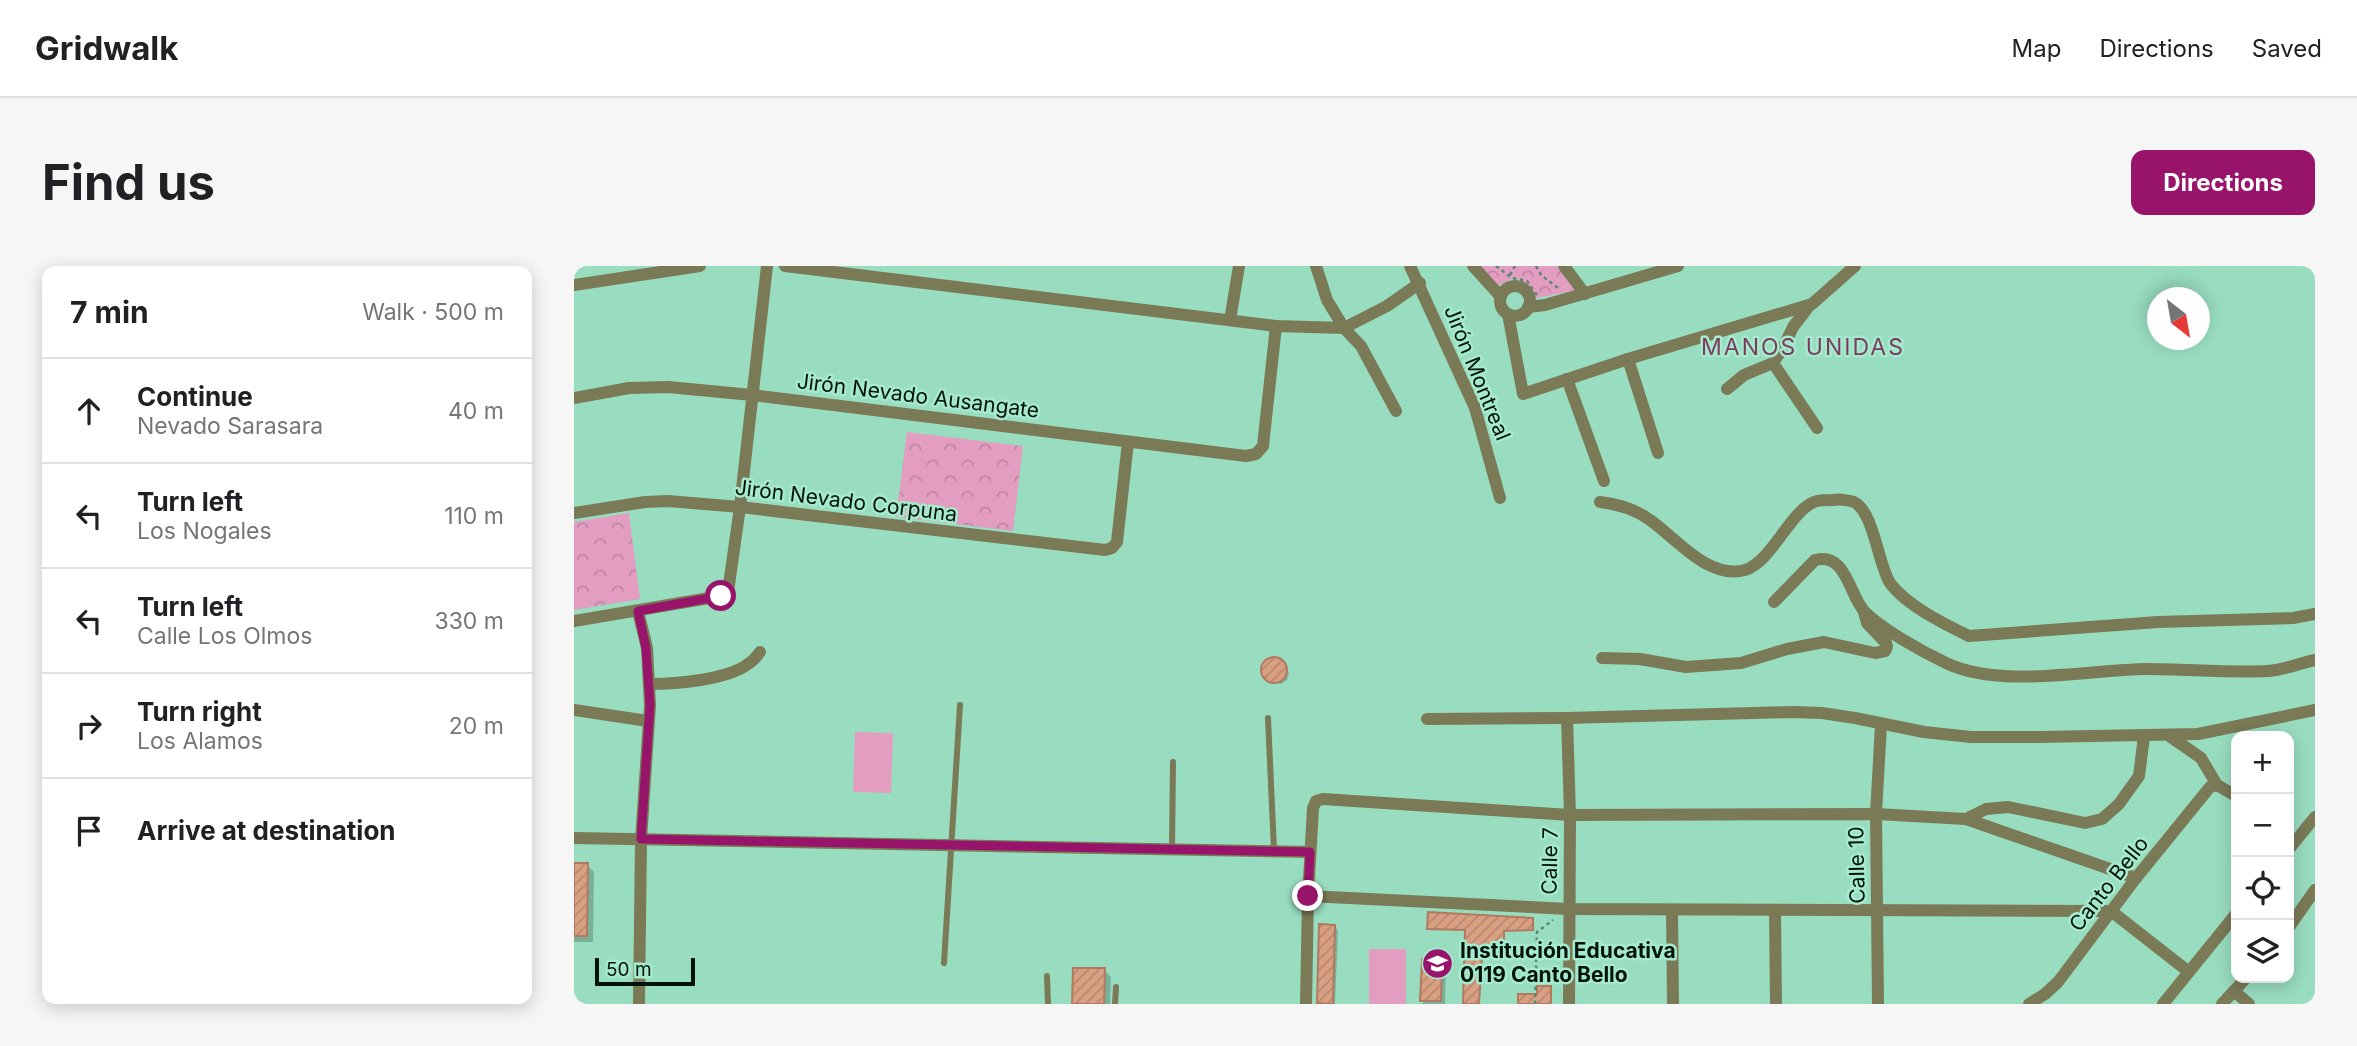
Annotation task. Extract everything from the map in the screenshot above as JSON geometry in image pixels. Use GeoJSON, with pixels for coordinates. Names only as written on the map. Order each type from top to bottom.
{"type":"FeatureCollection","features":[{"type":"Feature","properties":{"kind":"street"},"geometry":{"type":"LineString","coordinates":[[574,285],[700,266]]}},
{"type":"Feature","properties":{"kind":"street"},"geometry":{"type":"LineString","coordinates":[[574,621],[726,594],[740,507],[768,266]]}},
{"type":"Feature","properties":{"kind":"street"},"geometry":{"type":"LineString","coordinates":[[785,266],[1276,326],[1344,328],[1387,306],[1420,283]]}},
{"type":"Feature","properties":{"kind":"street"},"geometry":{"type":"LineString","coordinates":[[1230,320],[1239,266]]}},
{"type":"Feature","properties":{"kind":"street"},"geometry":{"type":"LineString","coordinates":[[1316,266],[1327,300],[1344,328],[1361,346],[1396,411]]}},
{"type":"Feature","properties":{"kind":"street","name":"Jirón Montreal"},"geometry":{"type":"LineString","coordinates":[[1410,266],[1475,408],[1500,498]]}},
{"type":"Feature","properties":{"kind":"street"},"geometry":{"type":"LineString","coordinates":[[1473,266],[1501,297]]}},
{"type":"Feature","properties":{"kind":"street"},"geometry":{"type":"LineString","coordinates":[[1564,266],[1585,294]]}},
{"type":"Feature","properties":{"kind":"street"},"geometry":{"type":"LineString","coordinates":[[1528,307],[1528,293],[1521,287],[1509,287],[1501,297],[1501,307],[1508,314],[1517,316],[1528,307],[1545,305],[1663,268],[1678,266]]}},
{"type":"Feature","properties":{"kind":"street"},"geometry":{"type":"LineString","coordinates":[[1727,389],[1744,375],[1773,363],[1801,314],[1855,266]]}},
{"type":"Feature","properties":{"kind":"street"},"geometry":{"type":"LineString","coordinates":[[1508,314],[1523,394],[1628,359],[1812,304]]}},
{"type":"Feature","properties":{"kind":"street","name":"Jirón Nevado Ausangate"},"geometry":{"type":"LineString","coordinates":[[574,398],[629,388],[668,387],[1246,456],[1256,454],[1263,446],[1276,326]]}},
{"type":"Feature","properties":{"kind":"street"},"geometry":{"type":"LineString","coordinates":[[1628,359],[1658,453]]}},
{"type":"Feature","properties":{"kind":"street"},"geometry":{"type":"LineString","coordinates":[[1773,363],[1817,428]]}},
{"type":"Feature","properties":{"kind":"street"},"geometry":{"type":"LineString","coordinates":[[1566,380],[1604,481]]}},
{"type":"Feature","properties":{"kind":"street","name":"Jirón Nevado Corpuna"},"geometry":{"type":"LineString","coordinates":[[574,513],[657,502],[740,507],[1105,551],[1117,542],[1128,442]]}},
{"type":"Feature","properties":{"kind":"street"},"geometry":{"type":"LineString","coordinates":[[1600,502],[1629,509],[1649,519],[1692,553],[1729,572],[1745,570],[1755,565],[1795,518],[1814,501],[1836,499],[1853,502],[1864,511],[1889,581],[1902,596],[1969,636],[2158,622],[2293,618],[2315,614]]}},
{"type":"Feature","properties":{"kind":"street"},"geometry":{"type":"LineString","coordinates":[[1602,658],[1640,659],[1686,667],[1741,663],[1787,649],[1824,642],[1875,653],[1885,651],[1887,647],[1867,623],[1864,612],[1841,570],[1830,560],[1815,560],[1774,602]]}},
{"type":"Feature","properties":{"kind":"street"},"geometry":{"type":"LineString","coordinates":[[638,611],[646,648],[649,684],[641,839],[639,1004]]}},
{"type":"Feature","properties":{"kind":"street"},"geometry":{"type":"LineString","coordinates":[[1864,612],[1902,639],[1948,664],[1990,676],[2144,669],[2271,671],[2315,660]]}},
{"type":"Feature","properties":{"kind":"street"},"geometry":{"type":"LineString","coordinates":[[649,684],[681,684],[728,672],[748,665],[760,652]]}},
{"type":"Feature","properties":{"kind":"street"},"geometry":{"type":"LineString","coordinates":[[574,710],[648,721]]}},
{"type":"Feature","properties":{"kind":"street"},"geometry":{"type":"LineString","coordinates":[[1427,719],[1812,712],[1924,732],[1971,737],[2144,736],[2211,732],[2315,710]]}},
{"type":"Feature","properties":{"kind":"street","name":"Calle 7"},"geometry":{"type":"LineString","coordinates":[[1567,718],[1570,815],[1569,1004]]}},
{"type":"Feature","properties":{"kind":"street","name":"Calle 10"},"geometry":{"type":"LineString","coordinates":[[1878,1004],[1876,814],[1881,725]]}},
{"type":"Feature","properties":{"kind":"street"},"geometry":{"type":"LineString","coordinates":[[2168,735],[2201,758],[2217,785],[2233,794]]}},
{"type":"Feature","properties":{"kind":"street"},"geometry":{"type":"LineString","coordinates":[[1966,819],[1986,809],[2008,807],[2085,823],[2102,819],[2119,804],[2139,776],[2144,736]]}},
{"type":"Feature","properties":{"kind":"street","name":"Canto Bello"},"geometry":{"type":"LineString","coordinates":[[2029,1004],[2058,982],[2136,878],[2210,787],[2217,785]]}},
{"type":"Feature","properties":{"kind":"street"},"geometry":{"type":"LineString","coordinates":[[1306,1004],[1313,808],[1316,802],[1323,799],[1570,815],[1876,814],[1966,819],[2136,878]]}},
{"type":"Feature","properties":{"kind":"street"},"geometry":{"type":"LineString","coordinates":[[2294,839],[2315,817]]}},
{"type":"Feature","properties":{"kind":"street"},"geometry":{"type":"LineString","coordinates":[[574,838],[1310,852]]}},
{"type":"Feature","properties":{"kind":"street"},"geometry":{"type":"LineString","coordinates":[[2294,920],[2314,893]]}},
{"type":"Feature","properties":{"kind":"street"},"geometry":{"type":"LineString","coordinates":[[1308,896],[1569,909],[2111,911],[2189,972]]}},
{"type":"Feature","properties":{"kind":"street"},"geometry":{"type":"LineString","coordinates":[[1672,910],[1673,1004]]}},
{"type":"Feature","properties":{"kind":"street"},"geometry":{"type":"LineString","coordinates":[[1774,910],[1776,1004]]}},
{"type":"Feature","properties":{"kind":"street"},"geometry":{"type":"LineString","coordinates":[[2163,1004],[2231,920]]}},
{"type":"Feature","properties":{"kind":"street"},"geometry":{"type":"LineString","coordinates":[[2222,1004],[2241,983]]}},
{"type":"Feature","properties":{"kind":"street"},"geometry":{"type":"LineString","coordinates":[[2234,991],[2249,1004]]}},
{"type":"Feature","properties":{"kind":"lane"},"geometry":{"type":"LineString","coordinates":[[944,963],[960,705]]}},
{"type":"Feature","properties":{"kind":"lane"},"geometry":{"type":"LineString","coordinates":[[1268,718],[1274,850]]}},
{"type":"Feature","properties":{"kind":"lane"},"geometry":{"type":"LineString","coordinates":[[1172,849],[1173,762]]}},
{"type":"Feature","properties":{"kind":"lane"},"geometry":{"type":"LineString","coordinates":[[1047,976],[1048,1004]]}},
{"type":"Feature","properties":{"kind":"lane"},"geometry":{"type":"LineString","coordinates":[[1115,1004],[1116,987]]}},
{"type":"Feature","properties":{"kind":"path"},"geometry":{"type":"LineString","coordinates":[[1496,266],[1510,276],[1527,281],[1538,296]]}},
{"type":"Feature","properties":{"kind":"path"},"geometry":{"type":"LineString","coordinates":[[1510,276],[1515,266]]}},
{"type":"Feature","properties":{"kind":"path"},"geometry":{"type":"LineString","coordinates":[[1536,266],[1541,275],[1560,289],[1549,293]]}},
{"type":"Feature","properties":{"kind":"path"},"geometry":{"type":"LineString","coordinates":[[1535,1004],[1537,932],[1553,920]]}},
{"type":"Feature","properties":{"kind":"green space"},"geometry":{"type":"Polygon","coordinates":[[[1479,266],[1557,266],[1576,290],[1537,298],[1520,279],[1512,279],[1497,286],[1479,266]]]}},
{"type":"Feature","properties":{"kind":"green space"},"geometry":{"type":"Polygon","coordinates":[[[907,432],[1023,446],[1013,531],[896,517],[907,432]]]}},
{"type":"Feature","properties":{"kind":"green space"},"geometry":{"type":"Polygon","coordinates":[[[629,513],[640,599],[574,610],[574,522],[629,513]]]}},
{"type":"Feature","properties":{"kind":"green space"},"geometry":{"type":"Polygon","coordinates":[[[855,732],[893,733],[891,793],[853,792],[855,732]]]}},
{"type":"Feature","properties":{"kind":"green space"},"geometry":{"type":"Polygon","coordinates":[[[1369,949],[1406,949],[1406,1004],[1369,1004],[1369,949]]]}},
{"type":"Feature","properties":{"kind":"building"},"geometry":{"type":"Polygon","coordinates":[[[1274,657],[1283,661],[1287,670],[1283,679],[1274,683],[1265,679],[1261,670],[1265,661],[1274,657]]]}},
{"type":"Feature","properties":{"kind":"building"},"geometry":{"type":"Polygon","coordinates":[[[574,863],[588,863],[587,936],[574,936],[574,863]]]}},
{"type":"Feature","properties":{"kind":"building"},"geometry":{"type":"Polygon","coordinates":[[[1428,912],[1533,918],[1533,930],[1504,931],[1504,955],[1482,955],[1479,1004],[1463,1004],[1465,930],[1427,929],[1428,912]]]}},
{"type":"Feature","properties":{"kind":"building"},"geometry":{"type":"Polygon","coordinates":[[[1319,924],[1335,925],[1333,1004],[1317,1003],[1319,924]]]}},
{"type":"Feature","properties":{"kind":"building"},"geometry":{"type":"Polygon","coordinates":[[[1422,959],[1442,959],[1441,1001],[1420,1001],[1422,959]]]}},
{"type":"Feature","properties":{"kind":"building"},"geometry":{"type":"Polygon","coordinates":[[[1073,968],[1105,968],[1104,1004],[1072,1004],[1073,968]]]}},
{"type":"Feature","properties":{"kind":"building"},"geometry":{"type":"Polygon","coordinates":[[[1537,986],[1551,986],[1551,1004],[1518,1004],[1518,994],[1537,994],[1537,986]]]}},
{"type":"Feature","properties":{"kind":"place","name":"Institución Educativa 0119 Canto Bello"},"geometry":{"type":"Point","coordinates":[1437,963]}},
{"type":"Feature","properties":{"kind":"district","name":"MANOS UNIDAS"},"geometry":{"type":"Point","coordinates":[1803,347]}},
{"type":"Feature","properties":{"kind":"route"},"geometry":{"type":"LineString","coordinates":[[721,596],[638,611],[646,648],[650,705],[641,839],[1310,852],[1308,896]]}}]}
